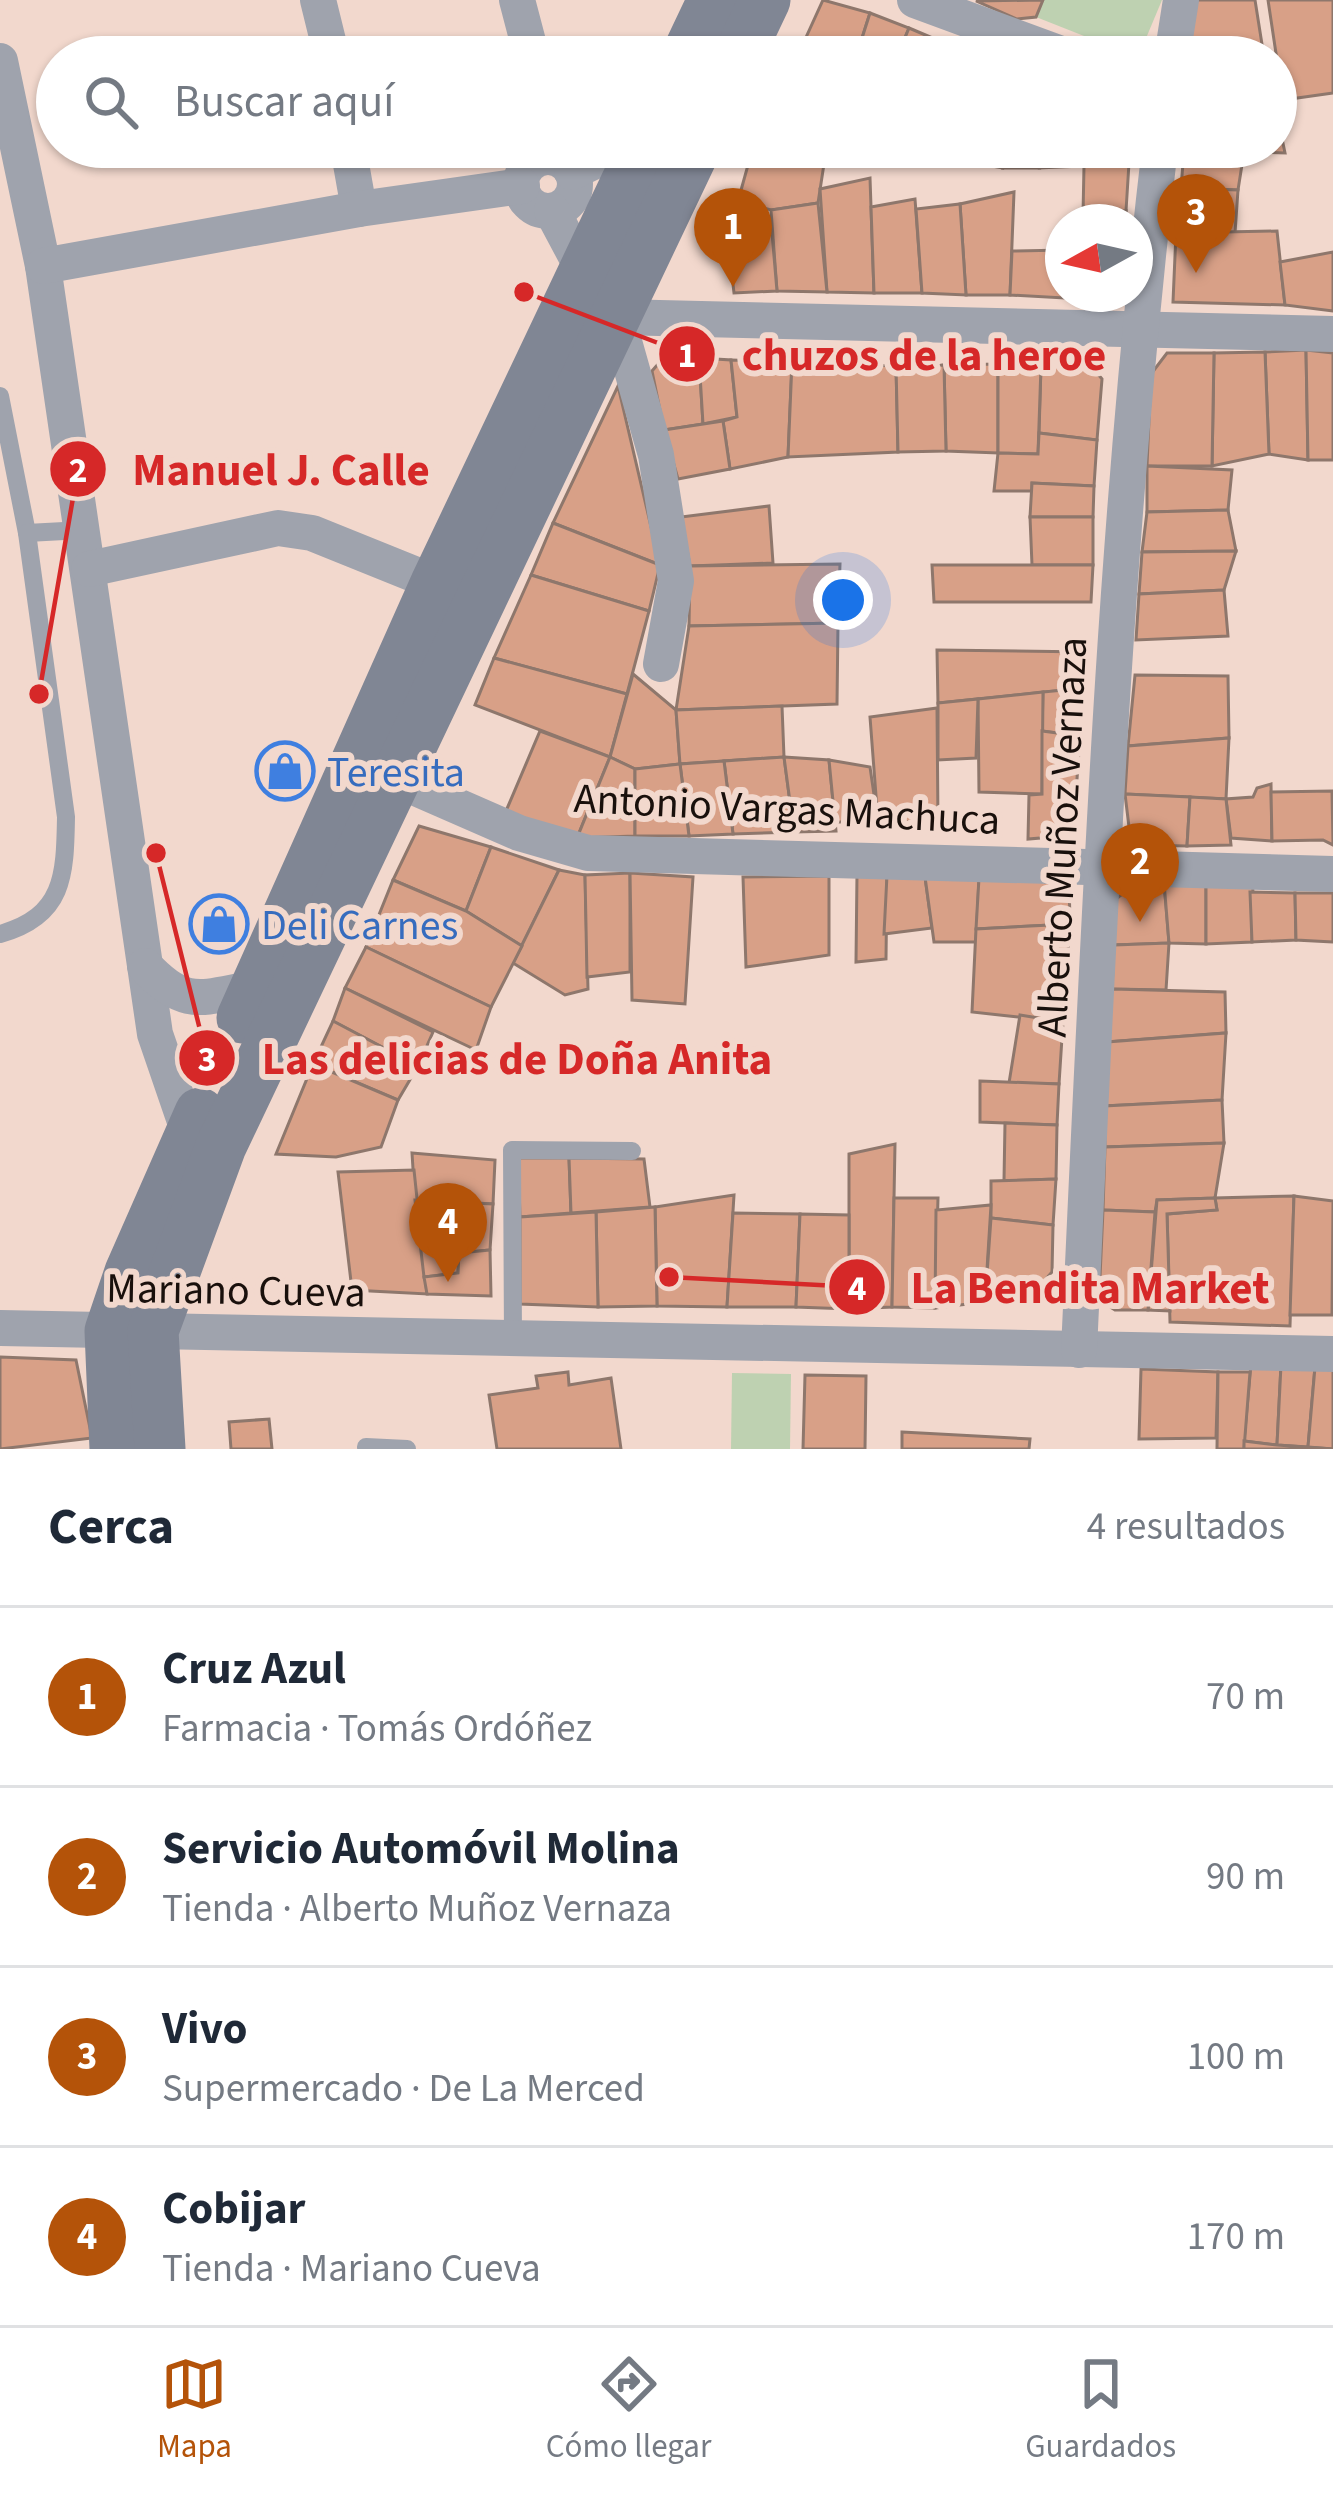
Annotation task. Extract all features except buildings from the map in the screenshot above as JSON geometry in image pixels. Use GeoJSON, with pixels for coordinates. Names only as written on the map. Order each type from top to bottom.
{"type":"FeatureCollection","features":[{"type":"Feature","properties":{"kind":"main road"},"geometry":{"type":"LineString","coordinates":[[696,36],[713,0]]}},
{"type":"Feature","properties":{"kind":"main road"},"geometry":{"type":"LineString","coordinates":[[748,36],[765,0]]}},
{"type":"Feature","properties":{"kind":"main road"},"geometry":{"type":"LineString","coordinates":[[205,1141],[256,988],[436,583],[634,168]]}},
{"type":"Feature","properties":{"kind":"main road"},"geometry":{"type":"LineString","coordinates":[[115,1449],[132,1331],[130,1272],[205,1141],[393,778],[686,168]]}},
{"type":"Feature","properties":{"kind":"main road"},"geometry":{"type":"LineString","coordinates":[[132,1331],[160,1449]]}},
{"type":"Feature","properties":{"kind":"street"},"geometry":{"type":"LineString","coordinates":[[318,0],[327,36]]}},
{"type":"Feature","properties":{"kind":"street"},"geometry":{"type":"LineString","coordinates":[[517,0],[526,36]]}},
{"type":"Feature","properties":{"kind":"street"},"geometry":{"type":"LineString","coordinates":[[915,0],[1012,36]]}},
{"type":"Feature","properties":{"kind":"street"},"geometry":{"type":"LineString","coordinates":[[1175,36],[1181,0]]}},
{"type":"Feature","properties":{"kind":"street"},"geometry":{"type":"LineString","coordinates":[[0,61],[7,124],[44,266],[154,1034],[205,1141]]}},
{"type":"Feature","properties":{"kind":"street"},"geometry":{"type":"LineString","coordinates":[[351,168],[358,209]]}},
{"type":"Feature","properties":{"kind":"street"},"geometry":{"type":"LineString","coordinates":[[44,266],[358,209],[516,168]]}},
{"type":"Feature","properties":{"kind":"street"},"geometry":{"type":"LineString","coordinates":[[531,168],[529,203],[552,211],[585,273],[617,317],[656,455],[676,581],[661,664]]}},
{"type":"Feature","properties":{"kind":"street"},"geometry":{"type":"LineString","coordinates":[[567,168],[572,172]]}},
{"type":"Feature","properties":{"kind":"street"},"geometry":{"type":"LineString","coordinates":[[572,172],[580,168]]}},
{"type":"Feature","properties":{"kind":"street","name":"Alberto Muñoz Vernaza"},"geometry":{"type":"LineString","coordinates":[[1079,1350],[1102,866],[1138,330],[1157,168]]}},
{"type":"Feature","properties":{"kind":"street"},"geometry":{"type":"LineString","coordinates":[[552,211],[572,196],[572,172]]}},
{"type":"Feature","properties":{"kind":"street"},"geometry":{"type":"LineString","coordinates":[[617,317],[1333,334]]}},
{"type":"Feature","properties":{"kind":"street"},"geometry":{"type":"LineString","coordinates":[[89,569],[278,528],[312,532],[436,583]]}},
{"type":"Feature","properties":{"kind":"street","name":"Antonio Vargas Machuca"},"geometry":{"type":"LineString","coordinates":[[393,778],[519,833],[588,853],[1333,874]]}},
{"type":"Feature","properties":{"kind":"street"},"geometry":{"type":"LineString","coordinates":[[145,966],[168,991],[192,1000],[256,988]]}},
{"type":"Feature","properties":{"kind":"street","name":"Mariano Cueva"},"geometry":{"type":"LineString","coordinates":[[0,1328],[1333,1354]]}},
{"type":"Feature","properties":{"kind":"lane"},"geometry":{"type":"LineString","coordinates":[[0,396],[27,533],[66,817],[65,860],[47,910],[27,926],[0,934]]}},
{"type":"Feature","properties":{"kind":"lane"},"geometry":{"type":"LineString","coordinates":[[27,533],[83,530]]}},
{"type":"Feature","properties":{"kind":"lane"},"geometry":{"type":"LineString","coordinates":[[513,1339],[512,1150],[632,1151]]}},
{"type":"Feature","properties":{"kind":"lane"},"geometry":{"type":"LineString","coordinates":[[366,1447],[407,1449]]}},
{"type":"Feature","properties":{"kind":"green space"},"geometry":{"type":"Polygon","coordinates":[[[1043,0],[1162,0],[1147,36],[1084,36],[1036,17],[1043,0]]]}},
{"type":"Feature","properties":{"kind":"green space"},"geometry":{"type":"Polygon","coordinates":[[[732,1373],[791,1374],[790,1449],[731,1449],[732,1373]]]}},
{"type":"Feature","properties":{"kind":"place","name":"Vivo"},"geometry":{"type":"Point","coordinates":[1196,273]}},
{"type":"Feature","properties":{"kind":"place","name":"Cruz Azul"},"geometry":{"type":"Point","coordinates":[733,287]}},
{"type":"Feature","properties":{"kind":"place","name":"chuzos de la heroe"},"geometry":{"type":"Point","coordinates":[524,292]}},
{"type":"Feature","properties":{"kind":"place","name":"Manuel J. Calle"},"geometry":{"type":"Point","coordinates":[39,694]}},
{"type":"Feature","properties":{"kind":"place","name":"Teresita"},"geometry":{"type":"Point","coordinates":[285,771]}},
{"type":"Feature","properties":{"kind":"place","name":"Las delicias de Doña Anita"},"geometry":{"type":"Point","coordinates":[156,853]}},
{"type":"Feature","properties":{"kind":"place","name":"Servicio Automóvil Molina"},"geometry":{"type":"Point","coordinates":[1140,922]}},
{"type":"Feature","properties":{"kind":"place","name":"Deli Carnes"},"geometry":{"type":"Point","coordinates":[219,924]}},
{"type":"Feature","properties":{"kind":"place","name":"La Bendita Market"},"geometry":{"type":"Point","coordinates":[669,1277]}},
{"type":"Feature","properties":{"kind":"place","name":"Cobijar"},"geometry":{"type":"Point","coordinates":[448,1282]}}]}
